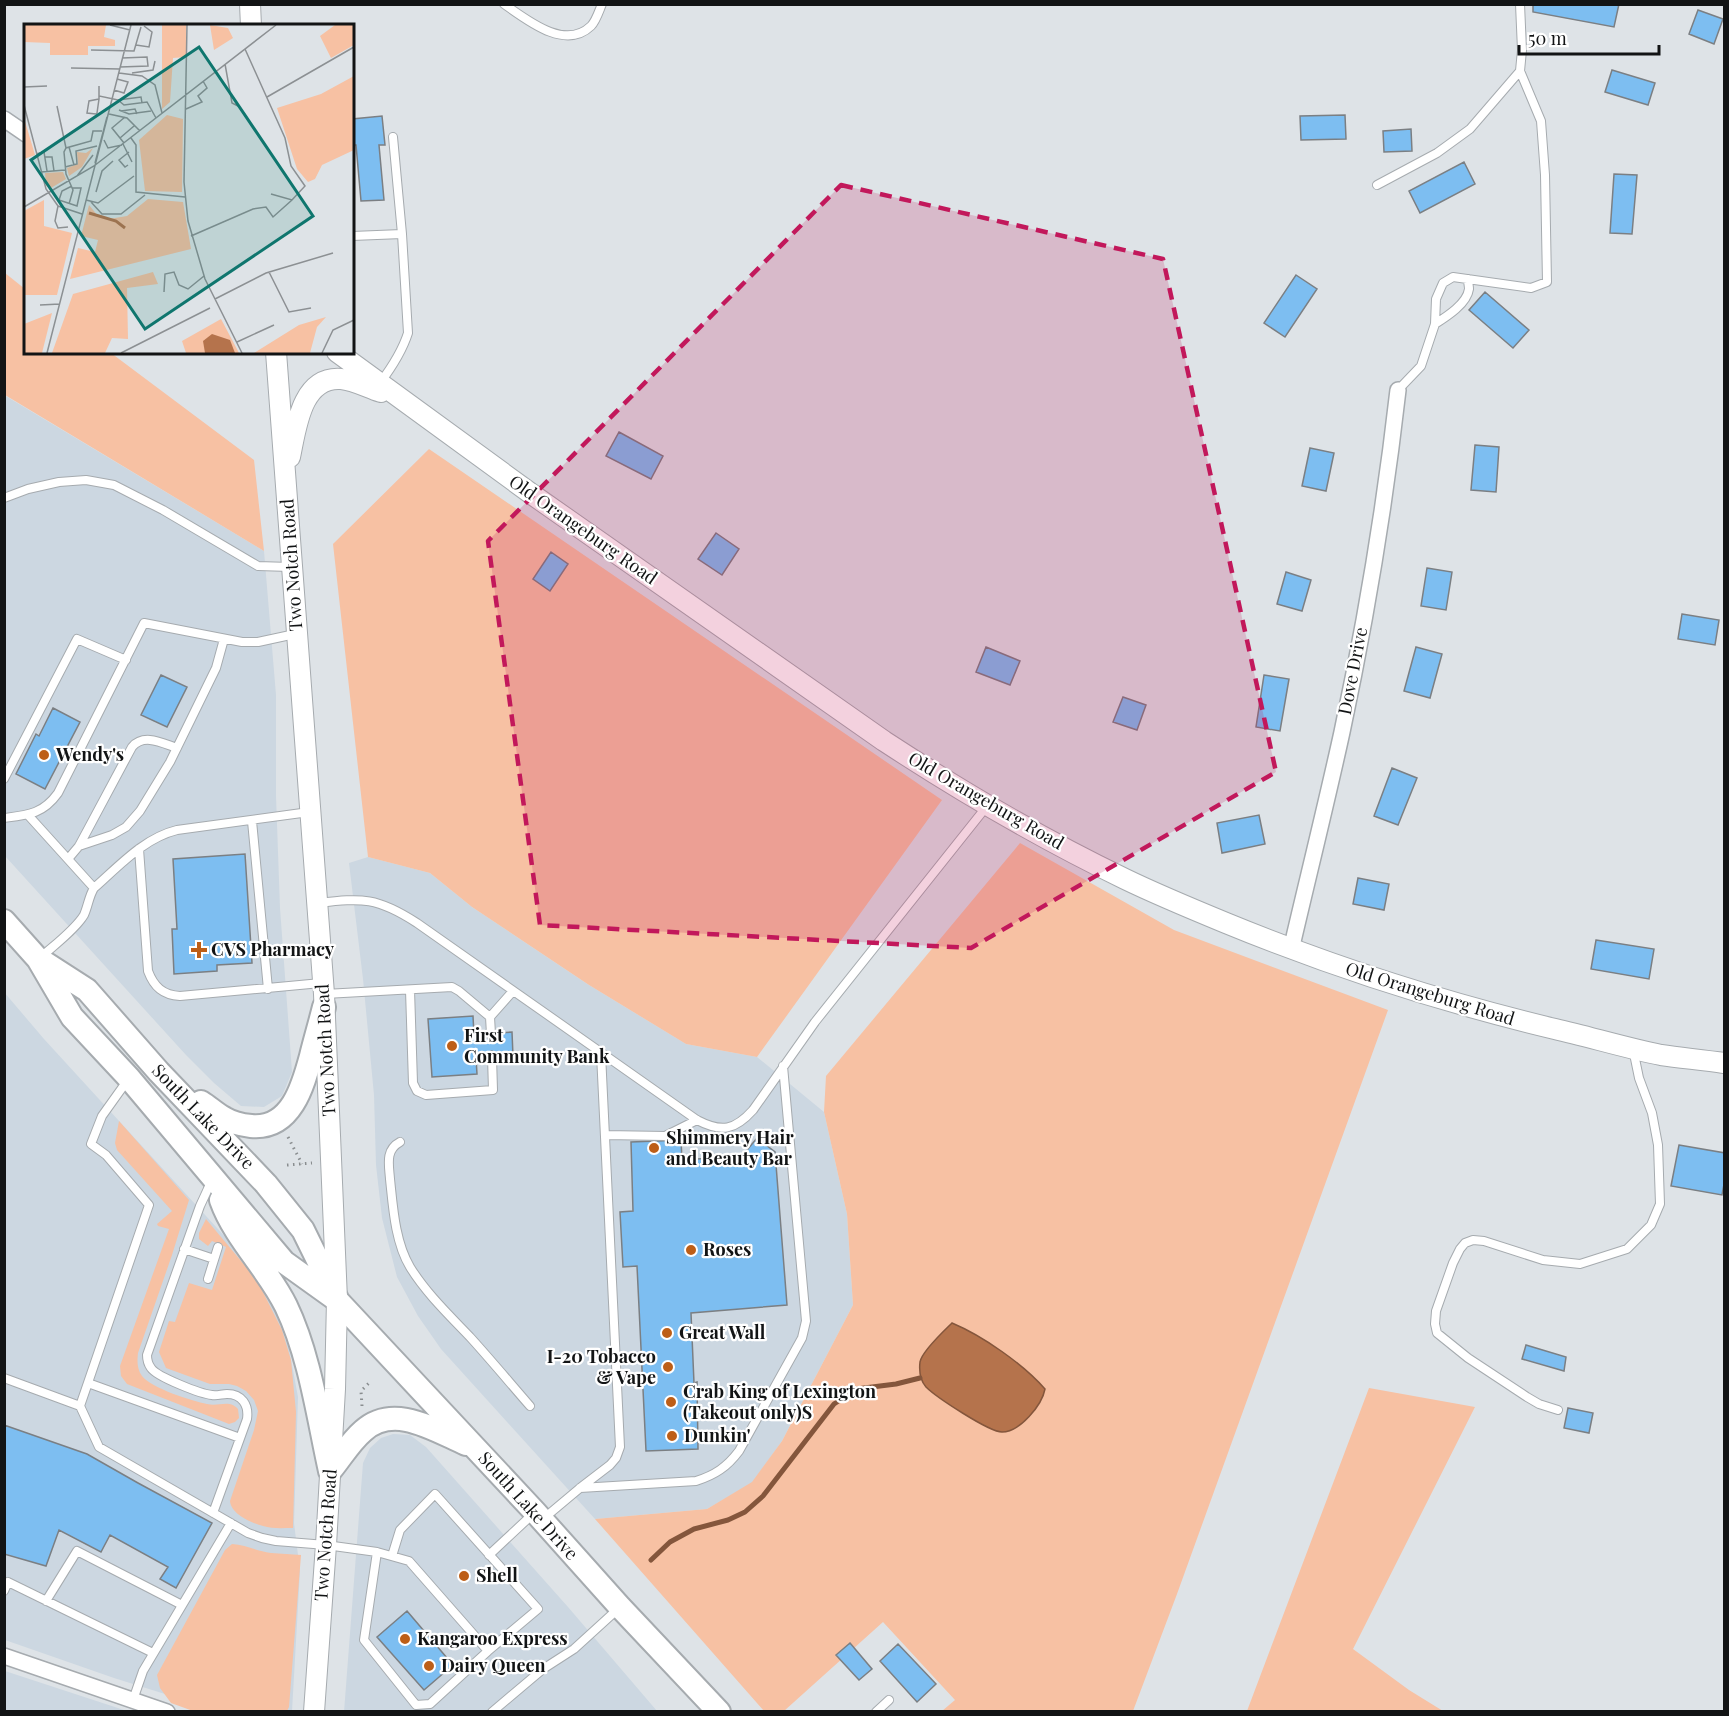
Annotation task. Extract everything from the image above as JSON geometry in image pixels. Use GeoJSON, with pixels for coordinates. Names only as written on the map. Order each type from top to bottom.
{"type":"FeatureCollection","features":[{"type":"Feature","properties":{"kind":"main road","name":"South Lake Drive"},"geometry":{"type":"LineString","coordinates":[[4,921],[38,959],[72,1017],[129,1078],[284,1262],[337,1300],[539,1516],[712,1709]]}},
{"type":"Feature","properties":{"kind":"main road","name":"South Lake Drive"},"geometry":{"type":"LineString","coordinates":[[38,959],[87,990],[159,1072],[266,1184],[303,1230],[337,1300]]}},
{"type":"Feature","properties":{"kind":"main road"},"geometry":{"type":"LineString","coordinates":[[159,1072],[225,1119],[241,1125],[255,1126],[279,1119],[295,1102],[303,1086],[323,995]]}},
{"type":"Feature","properties":{"kind":"main road"},"geometry":{"type":"LineString","coordinates":[[213,1179],[227,1216],[280,1294],[294,1324],[306,1363],[330,1471]]}},
{"type":"Feature","properties":{"kind":"main road"},"geometry":{"type":"LineString","coordinates":[[330,1471],[364,1430],[384,1418],[416,1423],[475,1447]]}},
{"type":"Feature","properties":{"kind":"street"},"geometry":{"type":"LineString","coordinates":[[250,4],[251,24]]}},
{"type":"Feature","properties":{"kind":"street"},"geometry":{"type":"LineString","coordinates":[[4,119],[24,133]]}},
{"type":"Feature","properties":{"kind":"street","name":"Two Notch Road"},"geometry":{"type":"LineString","coordinates":[[276,354],[323,995],[337,1300],[335,1389],[314,1712]]}},
{"type":"Feature","properties":{"kind":"street","name":"Old Orangeburg Road"},"geometry":{"type":"LineString","coordinates":[[340,354],[532,495],[885,741],[987,805],[1125,879],[1291,950],[1371,977],[1483,1011],[1633,1048],[1725,1063]]}},
{"type":"Feature","properties":{"kind":"street"},"geometry":{"type":"LineString","coordinates":[[285,483],[302,406],[310,393],[318,386],[328,380],[341,379],[402,400]]}},
{"type":"Feature","properties":{"kind":"street","name":"Dove Drive"},"geometry":{"type":"LineString","coordinates":[[1291,950],[1342,729],[1375,555],[1390,461],[1398,390]]}},
{"type":"Feature","properties":{"kind":"street"},"geometry":{"type":"LineString","coordinates":[[4,1656],[137,1705],[167,1712]]}},
{"type":"Feature","properties":{"kind":"lane"},"geometry":{"type":"LineString","coordinates":[[504,4],[553,34],[567,36],[582,32],[592,25],[602,4]]}},
{"type":"Feature","properties":{"kind":"lane"},"geometry":{"type":"LineString","coordinates":[[1398,390],[1421,366],[1435,324],[1436,299],[1443,283],[1453,277],[1531,288],[1547,282],[1545,175],[1541,121],[1520,71],[1522,50],[1520,4]]}},
{"type":"Feature","properties":{"kind":"lane"},"geometry":{"type":"LineString","coordinates":[[1377,185],[1437,153],[1470,129],[1520,71]]}},
{"type":"Feature","properties":{"kind":"lane"},"geometry":{"type":"LineString","coordinates":[[379,384],[395,362],[408,333],[393,137]]}},
{"type":"Feature","properties":{"kind":"lane"},"geometry":{"type":"LineString","coordinates":[[354,236],[402,234]]}},
{"type":"Feature","properties":{"kind":"lane"},"geometry":{"type":"LineString","coordinates":[[1435,324],[1453,312],[1462,302],[1469,291],[1468,279]]}},
{"type":"Feature","properties":{"kind":"lane"},"geometry":{"type":"LineString","coordinates":[[4,498],[28,489],[59,482],[86,480],[114,484],[258,566],[292,567]]}},
{"type":"Feature","properties":{"kind":"lane"},"geometry":{"type":"LineString","coordinates":[[4,818],[28,815],[45,808],[58,793],[144,622],[242,642],[258,642],[297,634]]}},
{"type":"Feature","properties":{"kind":"lane"},"geometry":{"type":"LineString","coordinates":[[4,779],[77,639],[126,660]]}},
{"type":"Feature","properties":{"kind":"lane"},"geometry":{"type":"LineString","coordinates":[[79,846],[112,835],[126,827],[140,810],[177,748],[216,668],[224,639]]}},
{"type":"Feature","properties":{"kind":"lane"},"geometry":{"type":"LineString","coordinates":[[68,859],[79,846],[136,742],[152,740],[177,748]]}},
{"type":"Feature","properties":{"kind":"lane"},"geometry":{"type":"LineString","coordinates":[[317,903],[367,900],[393,908],[697,1120],[706,1125],[725,1128],[743,1121],[753,1110],[815,1022],[987,805]]}},
{"type":"Feature","properties":{"kind":"lane"},"geometry":{"type":"LineString","coordinates":[[38,959],[78,922],[84,914],[94,888],[139,849],[166,833],[310,812]]}},
{"type":"Feature","properties":{"kind":"lane"},"geometry":{"type":"LineString","coordinates":[[28,815],[94,888]]}},
{"type":"Feature","properties":{"kind":"lane"},"geometry":{"type":"LineString","coordinates":[[252,820],[268,989]]}},
{"type":"Feature","properties":{"kind":"lane"},"geometry":{"type":"LineString","coordinates":[[139,849],[148,971],[152,981],[162,992],[180,996],[268,989],[323,995],[452,987],[490,1017]]}},
{"type":"Feature","properties":{"kind":"lane"},"geometry":{"type":"LineString","coordinates":[[410,990],[413,1083],[417,1091],[426,1095],[493,1090],[492,1058]]}},
{"type":"Feature","properties":{"kind":"lane"},"geometry":{"type":"LineString","coordinates":[[491,1034],[490,1017],[513,991]]}},
{"type":"Feature","properties":{"kind":"lane"},"geometry":{"type":"LineString","coordinates":[[1558,1410],[1539,1404],[1527,1397],[1468,1358],[1437,1333],[1436,1311],[1453,1263],[1465,1243],[1473,1240],[1484,1241],[1543,1260],[1580,1264],[1627,1249],[1651,1225],[1660,1204],[1658,1145],[1652,1113],[1639,1078],[1633,1048]]}},
{"type":"Feature","properties":{"kind":"lane"},"geometry":{"type":"LineString","coordinates":[[489,1555],[610,1465],[616,1458],[620,1447],[601,1054]]}},
{"type":"Feature","properties":{"kind":"lane"},"geometry":{"type":"LineString","coordinates":[[580,1488],[696,1481],[721,1470],[739,1451],[802,1338],[806,1321],[783,1066]]}},
{"type":"Feature","properties":{"kind":"lane"},"geometry":{"type":"LineString","coordinates":[[129,1078],[102,1116],[91,1144],[106,1155],[149,1205],[80,1406],[99,1447],[213,1513],[262,1538],[377,1552],[408,1561],[488,1651]]}},
{"type":"Feature","properties":{"kind":"lane"},"geometry":{"type":"LineString","coordinates":[[605,1135],[665,1136],[697,1120]]}},
{"type":"Feature","properties":{"kind":"lane"},"geometry":{"type":"LineString","coordinates":[[400,1142],[389,1152],[390,1180],[399,1239],[410,1267],[437,1303],[530,1406]]}},
{"type":"Feature","properties":{"kind":"lane"},"geometry":{"type":"LineString","coordinates":[[213,1179],[200,1206],[148,1349],[150,1368],[165,1378],[207,1394],[234,1395],[244,1401],[248,1413],[213,1513]]}},
{"type":"Feature","properties":{"kind":"lane"},"geometry":{"type":"LineString","coordinates":[[208,1279],[218,1248]]}},
{"type":"Feature","properties":{"kind":"lane"},"geometry":{"type":"LineString","coordinates":[[184,1249],[214,1259]]}},
{"type":"Feature","properties":{"kind":"lane"},"geometry":{"type":"LineString","coordinates":[[4,1378],[80,1406]]}},
{"type":"Feature","properties":{"kind":"lane"},"geometry":{"type":"LineString","coordinates":[[88,1383],[240,1438]]}},
{"type":"Feature","properties":{"kind":"lane"},"geometry":{"type":"LineString","coordinates":[[377,1552],[364,1640],[416,1705],[430,1704],[538,1609],[435,1494],[400,1530],[392,1556]]}},
{"type":"Feature","properties":{"kind":"lane"},"geometry":{"type":"LineString","coordinates":[[137,1705],[143,1671],[231,1523]]}},
{"type":"Feature","properties":{"kind":"lane"},"geometry":{"type":"LineString","coordinates":[[46,1601],[77,1551],[182,1605]]}},
{"type":"Feature","properties":{"kind":"lane"},"geometry":{"type":"LineString","coordinates":[[4,1591],[8,1582],[153,1653]]}},
{"type":"Feature","properties":{"kind":"lane"},"geometry":{"type":"LineString","coordinates":[[492,1712],[543,1669],[574,1649],[620,1607]]}},
{"type":"Feature","properties":{"kind":"lane"},"geometry":{"type":"LineString","coordinates":[[876,1712],[889,1700]]}},
{"type":"Feature","properties":{"kind":"path"},"geometry":{"type":"LineString","coordinates":[[285,1130],[302,1164]]}},
{"type":"Feature","properties":{"kind":"path"},"geometry":{"type":"LineString","coordinates":[[287,1165],[317,1162]]}},
{"type":"Feature","properties":{"kind":"path"},"geometry":{"type":"LineString","coordinates":[[363,1410],[361,1391],[370,1382]]}},
{"type":"Feature","properties":{"kind":"highlighted area"},"geometry":{"type":"Polygon","coordinates":[[[841,185],[1163,259],[1276,772],[971,948],[540,925],[488,541],[841,185]]]}},
{"type":"Feature","properties":{"kind":"shaded area"},"geometry":{"type":"Polygon","coordinates":[[[5,273],[24,288],[24,354],[112,354],[254,460],[264,551],[5,395],[5,273]]]}},
{"type":"Feature","properties":{"kind":"shaded area"},"geometry":{"type":"Polygon","coordinates":[[[4,395],[264,551],[276,695],[276,796],[280,908],[292,1072],[282,1096],[264,1107],[241,1106],[214,1083],[5,856],[4,395]]]}},
{"type":"Feature","properties":{"kind":"shaded area"},"geometry":{"type":"Polygon","coordinates":[[[429,449],[942,800],[757,1057],[686,1044],[589,985],[472,907],[430,873],[368,857],[333,544],[429,449]]]}},
{"type":"Feature","properties":{"kind":"shaded area"},"geometry":{"type":"Polygon","coordinates":[[[1020,843],[1174,930],[1388,1010],[1133,1711],[942,1711],[955,1700],[883,1622],[784,1711],[764,1711],[595,1519],[707,1509],[752,1482],[782,1441],[853,1305],[847,1214],[824,1112],[826,1076],[1020,843]]]}},
{"type":"Feature","properties":{"kind":"shaded area"},"geometry":{"type":"Polygon","coordinates":[[[368,857],[430,873],[472,907],[589,985],[686,1044],[757,1057],[824,1112],[847,1214],[853,1305],[782,1441],[752,1483],[707,1509],[595,1519],[441,1349],[418,1316],[397,1277],[382,1218],[376,1165],[374,1095],[349,863],[368,857]]]}},
{"type":"Feature","properties":{"kind":"shaded area"},"geometry":{"type":"Polygon","coordinates":[[[4,992],[44,1039],[239,1252],[270,1298],[289,1349],[298,1397],[294,1523],[300,1571],[292,1711],[219,1711],[5,1640],[4,992]]]}},
{"type":"Feature","properties":{"kind":"shaded area"},"geometry":{"type":"Polygon","coordinates":[[[119,1121],[189,1200],[138,1353],[139,1371],[147,1381],[172,1393],[207,1404],[235,1406],[238,1409],[239,1418],[235,1422],[229,1424],[127,1384],[121,1376],[120,1366],[169,1229],[157,1224],[172,1211],[117,1150],[115,1143],[119,1121]]]}},
{"type":"Feature","properties":{"kind":"shaded area"},"geometry":{"type":"Polygon","coordinates":[[[206,1219],[257,1280],[282,1330],[291,1360],[296,1412],[293,1528],[258,1525],[242,1517],[231,1506],[230,1501],[254,1430],[258,1411],[254,1400],[246,1391],[237,1386],[210,1384],[166,1368],[159,1352],[169,1321],[175,1322],[189,1283],[212,1290],[226,1247],[212,1241],[208,1246],[199,1239],[199,1233],[206,1219]]]}},
{"type":"Feature","properties":{"kind":"shaded area"},"geometry":{"type":"Polygon","coordinates":[[[952,1323],[977,1335],[1002,1352],[1026,1370],[1045,1389],[1035,1410],[1016,1428],[1002,1432],[986,1426],[951,1406],[924,1384],[920,1372],[922,1357],[952,1323]]]}},
{"type":"Feature","properties":{"kind":"shaded area"},"geometry":{"type":"Polygon","coordinates":[[[1369,1388],[1475,1407],[1353,1649],[1409,1690],[1443,1711],[1247,1711],[1369,1388]]]}},
{"type":"Feature","properties":{"kind":"shaded area"},"geometry":{"type":"Polygon","coordinates":[[[393,1434],[410,1435],[426,1447],[657,1711],[344,1712],[363,1463],[370,1448],[381,1438],[393,1434]]]}},
{"type":"Feature","properties":{"kind":"shaded area"},"geometry":{"type":"Polygon","coordinates":[[[232,1544],[271,1553],[301,1555],[287,1711],[193,1711],[171,1703],[160,1688],[157,1675],[225,1550],[232,1544]]]}},
{"type":"Feature","properties":{"kind":"shaded area"},"geometry":{"type":"Polygon","coordinates":[[[5,1671],[127,1711],[5,1711],[5,1671]]]}},
{"type":"Feature","properties":{"kind":"building"},"geometry":{"type":"Polygon","coordinates":[[[1533,4],[1619,4],[1614,27],[1533,12],[1533,4]]]}},
{"type":"Feature","properties":{"kind":"building"},"geometry":{"type":"Polygon","coordinates":[[[1698,10],[1723,19],[1714,44],[1689,34],[1698,10]]]}},
{"type":"Feature","properties":{"kind":"building"},"geometry":{"type":"Polygon","coordinates":[[[1612,70],[1655,83],[1648,105],[1605,92],[1612,70]]]}},
{"type":"Feature","properties":{"kind":"building"},"geometry":{"type":"Polygon","coordinates":[[[1345,115],[1346,139],[1301,140],[1300,116],[1345,115]]]}},
{"type":"Feature","properties":{"kind":"building"},"geometry":{"type":"Polygon","coordinates":[[[382,116],[385,145],[379,145],[384,200],[361,201],[356,145],[354,145],[354,119],[382,116]]]}},
{"type":"Feature","properties":{"kind":"building"},"geometry":{"type":"Polygon","coordinates":[[[1411,129],[1412,151],[1384,152],[1383,131],[1411,129]]]}},
{"type":"Feature","properties":{"kind":"building"},"geometry":{"type":"Polygon","coordinates":[[[1464,162],[1475,184],[1420,213],[1409,191],[1464,162]]]}},
{"type":"Feature","properties":{"kind":"building"},"geometry":{"type":"Polygon","coordinates":[[[1614,174],[1637,175],[1632,234],[1610,233],[1614,174]]]}},
{"type":"Feature","properties":{"kind":"building"},"geometry":{"type":"Polygon","coordinates":[[[1296,275],[1317,289],[1285,337],[1264,323],[1296,275]]]}},
{"type":"Feature","properties":{"kind":"building"},"geometry":{"type":"Polygon","coordinates":[[[1485,292],[1529,330],[1513,348],[1469,310],[1485,292]]]}},
{"type":"Feature","properties":{"kind":"building"},"geometry":{"type":"Polygon","coordinates":[[[619,432],[663,456],[651,479],[606,456],[619,432]]]}},
{"type":"Feature","properties":{"kind":"building"},"geometry":{"type":"Polygon","coordinates":[[[1475,445],[1499,447],[1496,492],[1471,490],[1475,445]]]}},
{"type":"Feature","properties":{"kind":"building"},"geometry":{"type":"Polygon","coordinates":[[[1310,448],[1334,453],[1326,491],[1302,486],[1310,448]]]}},
{"type":"Feature","properties":{"kind":"building"},"geometry":{"type":"Polygon","coordinates":[[[716,533],[739,549],[722,575],[698,559],[716,533]]]}},
{"type":"Feature","properties":{"kind":"building"},"geometry":{"type":"Polygon","coordinates":[[[551,552],[568,564],[550,591],[533,579],[551,552]]]}},
{"type":"Feature","properties":{"kind":"building"},"geometry":{"type":"Polygon","coordinates":[[[1427,568],[1452,572],[1446,610],[1421,606],[1427,568]]]}},
{"type":"Feature","properties":{"kind":"building"},"geometry":{"type":"Polygon","coordinates":[[[1286,572],[1311,580],[1302,611],[1277,604],[1286,572]]]}},
{"type":"Feature","properties":{"kind":"building"},"geometry":{"type":"Polygon","coordinates":[[[1682,614],[1719,620],[1715,645],[1678,639],[1682,614]]]}},
{"type":"Feature","properties":{"kind":"building"},"geometry":{"type":"Polygon","coordinates":[[[986,647],[1020,661],[1010,685],[976,672],[986,647]]]}},
{"type":"Feature","properties":{"kind":"building"},"geometry":{"type":"Polygon","coordinates":[[[1416,647],[1442,654],[1430,698],[1404,691],[1416,647]]]}},
{"type":"Feature","properties":{"kind":"building"},"geometry":{"type":"Polygon","coordinates":[[[161,675],[187,687],[167,727],[141,715],[161,675]]]}},
{"type":"Feature","properties":{"kind":"building"},"geometry":{"type":"Polygon","coordinates":[[[1264,675],[1289,679],[1280,731],[1256,727],[1264,675]]]}},
{"type":"Feature","properties":{"kind":"building"},"geometry":{"type":"Polygon","coordinates":[[[1123,697],[1146,705],[1137,730],[1113,722],[1123,697]]]}},
{"type":"Feature","properties":{"kind":"building","name":"Wendy's"},"geometry":{"type":"Polygon","coordinates":[[[53,708],[80,722],[45,789],[16,774],[36,734],[39,736],[53,708]]]}},
{"type":"Feature","properties":{"kind":"building"},"geometry":{"type":"Polygon","coordinates":[[[1392,768],[1417,778],[1398,825],[1374,816],[1392,768]]]}},
{"type":"Feature","properties":{"kind":"building"},"geometry":{"type":"Polygon","coordinates":[[[1259,815],[1265,844],[1222,853],[1217,823],[1259,815]]]}},
{"type":"Feature","properties":{"kind":"building","name":"CVS Pharmacy"},"geometry":{"type":"Polygon","coordinates":[[[245,854],[252,963],[217,965],[217,971],[174,974],[172,929],[177,929],[173,859],[245,854]]]}},
{"type":"Feature","properties":{"kind":"building"},"geometry":{"type":"Polygon","coordinates":[[[1358,878],[1389,884],[1384,910],[1353,904],[1358,878]]]}},
{"type":"Feature","properties":{"kind":"building"},"geometry":{"type":"Polygon","coordinates":[[[1596,940],[1654,949],[1649,979],[1591,969],[1596,940]]]}},
{"type":"Feature","properties":{"kind":"building","name":"First Community Bank"},"geometry":{"type":"Polygon","coordinates":[[[473,1016],[474,1035],[485,1034],[488,1039],[492,1040],[497,1033],[512,1032],[513,1056],[498,1057],[495,1052],[491,1051],[486,1058],[476,1058],[477,1074],[432,1077],[428,1019],[473,1016]]]}},
{"type":"Feature","properties":{"kind":"building"},"geometry":{"type":"Polygon","coordinates":[[[757,1138],[775,1152],[787,1305],[691,1313],[694,1383],[697,1382],[698,1449],[646,1451],[637,1266],[623,1267],[620,1212],[633,1211],[631,1142],[681,1140],[682,1160],[742,1156],[757,1138]]]}},
{"type":"Feature","properties":{"kind":"building"},"geometry":{"type":"Polygon","coordinates":[[[1679,1145],[1725,1153],[1725,1179],[1722,1195],[1671,1186],[1679,1145]]]}},
{"type":"Feature","properties":{"kind":"building"},"geometry":{"type":"Polygon","coordinates":[[[1526,1345],[1566,1357],[1564,1371],[1522,1359],[1526,1345]]]}},
{"type":"Feature","properties":{"kind":"building"},"geometry":{"type":"Polygon","coordinates":[[[1568,1408],[1593,1413],[1589,1433],[1564,1428],[1568,1408]]]}},
{"type":"Feature","properties":{"kind":"building"},"geometry":{"type":"Polygon","coordinates":[[[4,1425],[87,1454],[212,1523],[176,1588],[160,1579],[168,1567],[110,1535],[101,1552],[59,1530],[46,1566],[4,1554],[4,1425]]]}},
{"type":"Feature","properties":{"kind":"building"},"geometry":{"type":"Polygon","coordinates":[[[407,1611],[453,1665],[424,1690],[377,1637],[407,1611]]]}},
{"type":"Feature","properties":{"kind":"building"},"geometry":{"type":"Polygon","coordinates":[[[850,1643],[872,1669],[859,1680],[836,1655],[850,1643]]]}},
{"type":"Feature","properties":{"kind":"building"},"geometry":{"type":"Polygon","coordinates":[[[898,1644],[936,1684],[917,1702],[880,1661],[898,1644]]]}},
{"type":"Feature","properties":{"kind":"waterway"},"geometry":{"type":"LineString","coordinates":[[651,1560],[670,1542],[694,1529],[728,1520],[745,1512],[763,1496],[834,1404],[856,1389],[896,1384],[920,1378]]}},
{"type":"Feature","properties":{"kind":"place","name":"Wendy's"},"geometry":{"type":"Point","coordinates":[44,755]}},
{"type":"Feature","properties":{"kind":"place","name":"CVS Pharmacy"},"geometry":{"type":"Point","coordinates":[199,950]}},
{"type":"Feature","properties":{"kind":"place","name":"First Community Bank"},"geometry":{"type":"Point","coordinates":[452,1046]}},
{"type":"Feature","properties":{"kind":"place","name":"Shimmery Hair and Beauty Bar"},"geometry":{"type":"Point","coordinates":[654,1148]}},
{"type":"Feature","properties":{"kind":"place","name":"Roses"},"geometry":{"type":"Point","coordinates":[691,1250]}},
{"type":"Feature","properties":{"kind":"place","name":"Great Wall"},"geometry":{"type":"Point","coordinates":[667,1333]}},
{"type":"Feature","properties":{"kind":"place","name":"I-20 Tobacco & Vape"},"geometry":{"type":"Point","coordinates":[668,1367]}},
{"type":"Feature","properties":{"kind":"place","name":"Crab King of Lexington (Takeout only)S"},"geometry":{"type":"Point","coordinates":[671,1402]}},
{"type":"Feature","properties":{"kind":"place","name":"Dunkin'"},"geometry":{"type":"Point","coordinates":[672,1436]}},
{"type":"Feature","properties":{"kind":"place","name":"Shell"},"geometry":{"type":"Point","coordinates":[464,1576]}},
{"type":"Feature","properties":{"kind":"place","name":"Kangaroo Express"},"geometry":{"type":"Point","coordinates":[405,1639]}},
{"type":"Feature","properties":{"kind":"place","name":"Dairy Queen"},"geometry":{"type":"Point","coordinates":[429,1666]}}]}
